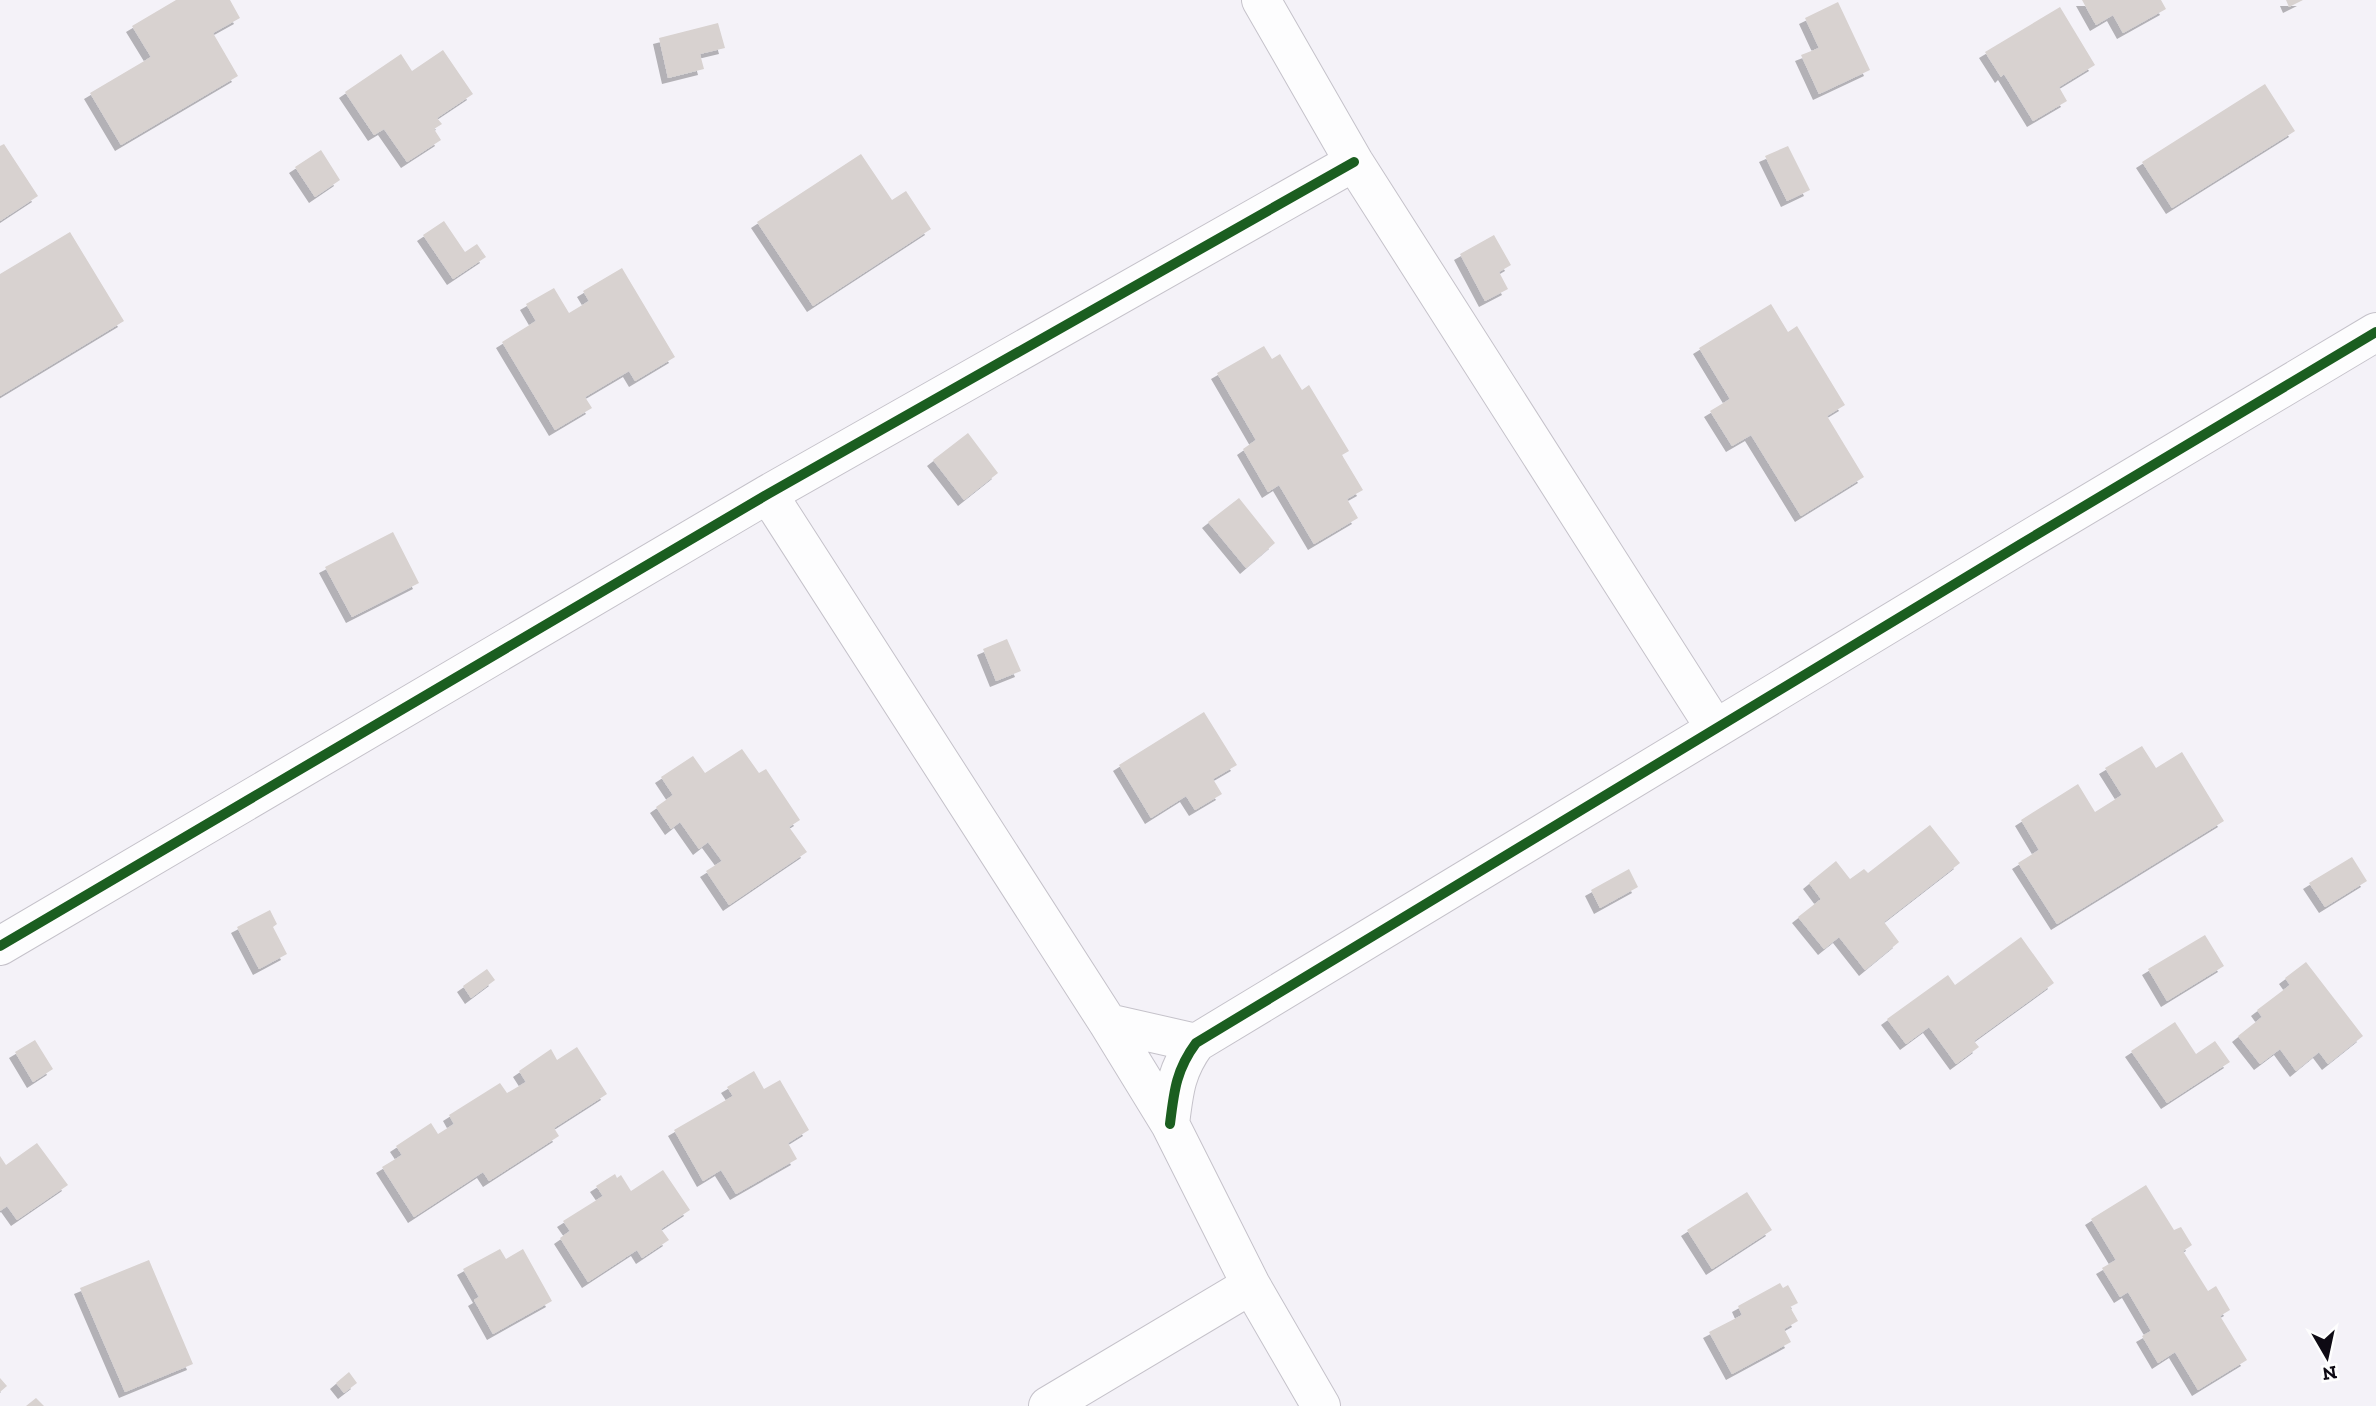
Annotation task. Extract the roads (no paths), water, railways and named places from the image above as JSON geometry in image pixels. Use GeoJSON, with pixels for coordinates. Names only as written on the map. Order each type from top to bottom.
{"type":"FeatureCollection","features":[{"type":"Feature","properties":{"kind":"street"},"geometry":{"type":"LineString","coordinates":[[1261,0],[1354,162],[1715,728]]}},
{"type":"Feature","properties":{"kind":"street"},"geometry":{"type":"LineString","coordinates":[[0,946],[768,494],[1354,162]]}},
{"type":"Feature","properties":{"kind":"street"},"geometry":{"type":"LineString","coordinates":[[1170,1124],[1176,1077],[1184,1058],[1196,1043],[2376,332]]}},
{"type":"Feature","properties":{"kind":"street"},"geometry":{"type":"LineString","coordinates":[[768,494],[1170,1124],[1251,1285],[1321,1406]]}},
{"type":"Feature","properties":{"kind":"street"},"geometry":{"type":"LineString","coordinates":[[1108,1023],[1196,1043]]}},
{"type":"Feature","properties":{"kind":"street"},"geometry":{"type":"LineString","coordinates":[[1048,1406],[1251,1285]]}}]}
